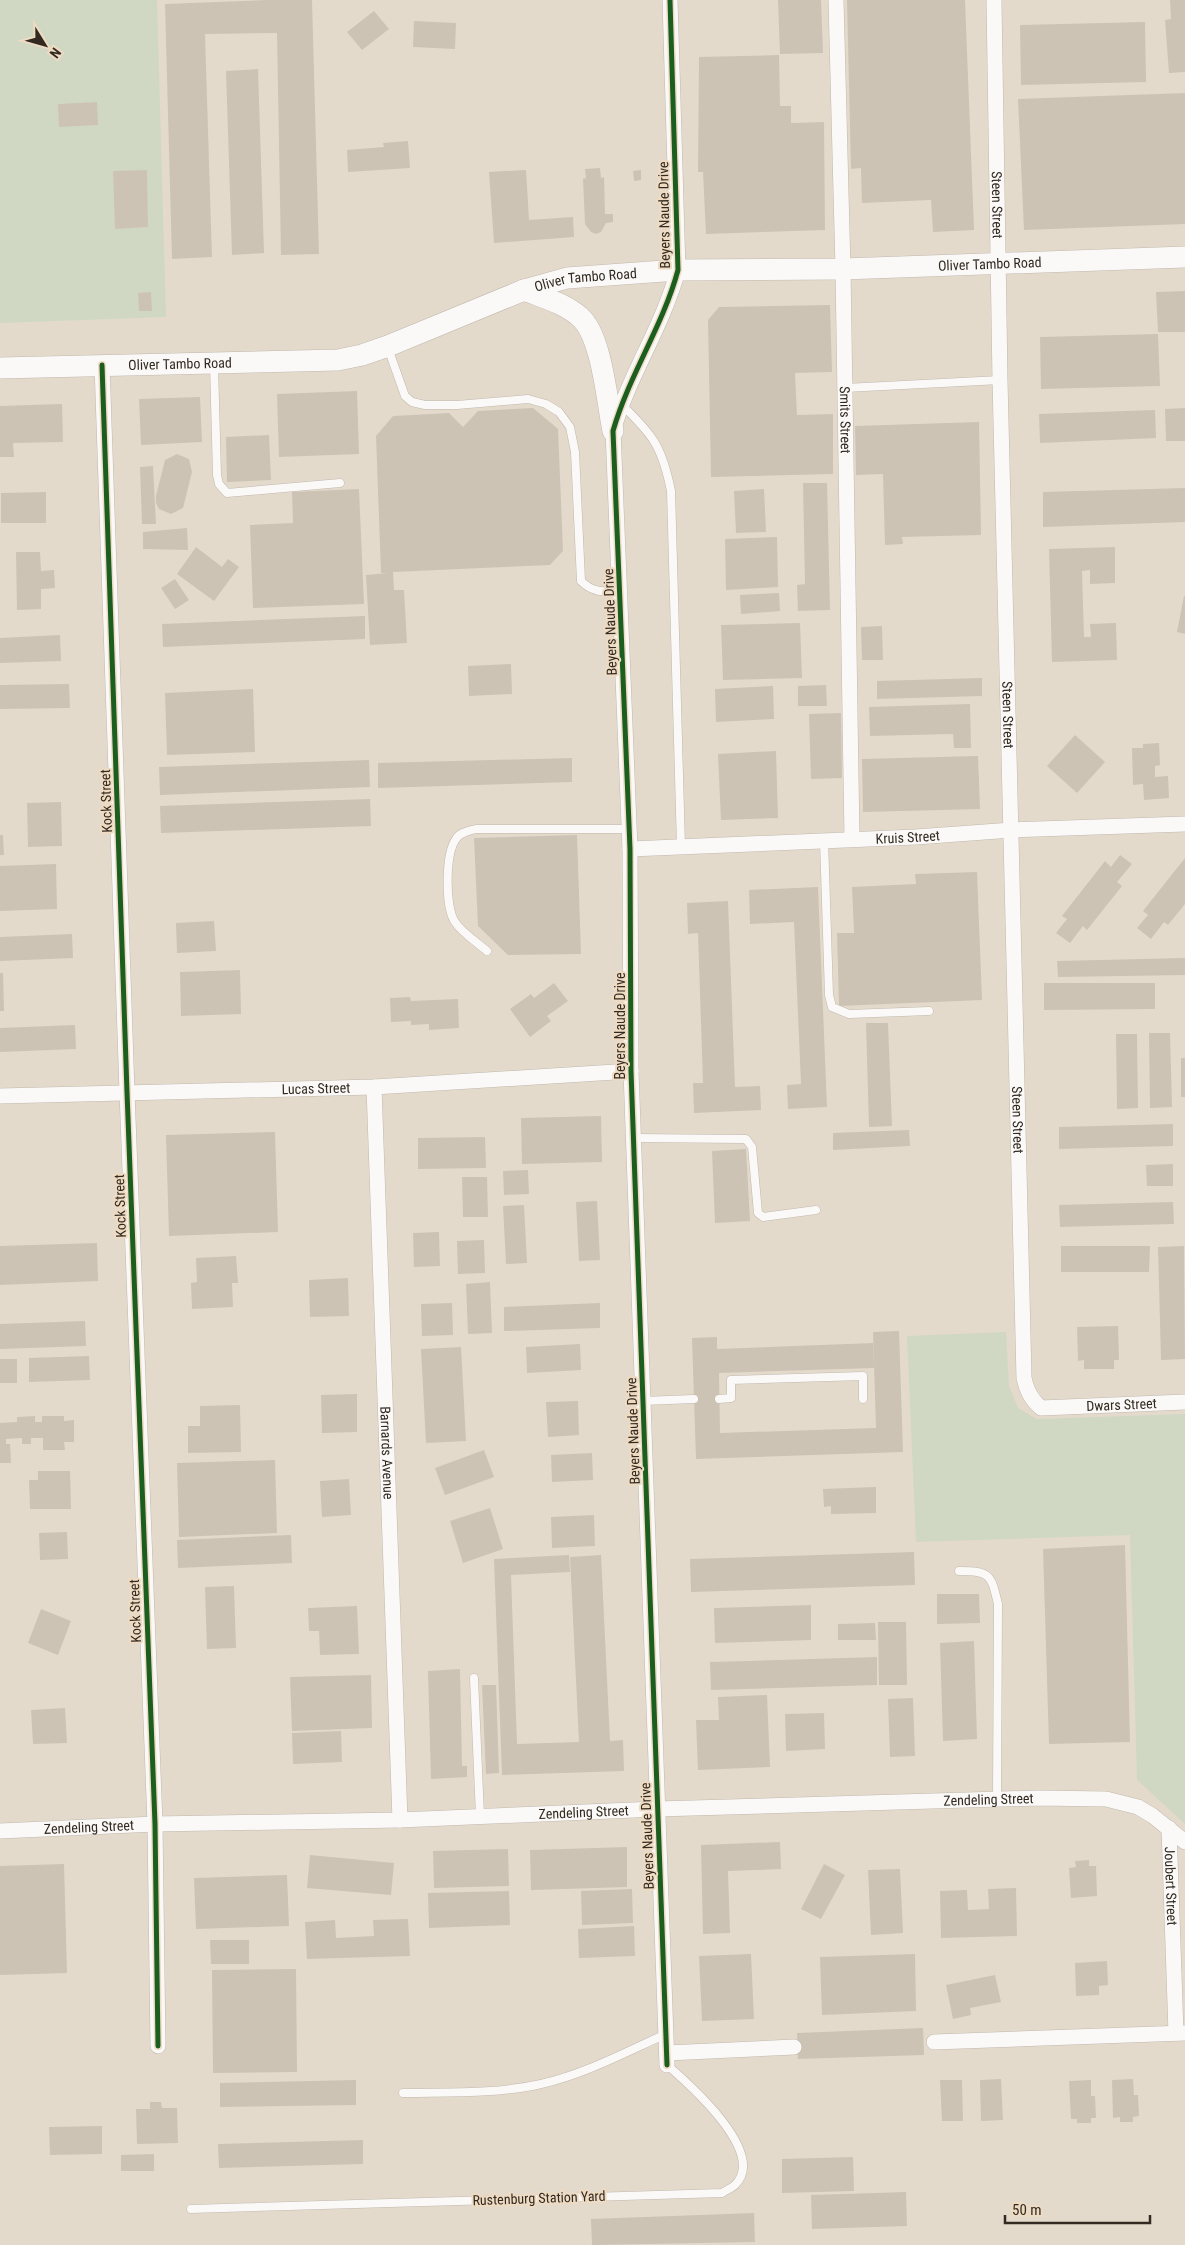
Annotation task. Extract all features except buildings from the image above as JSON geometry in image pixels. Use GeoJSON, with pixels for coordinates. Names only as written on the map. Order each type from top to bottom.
{"type":"FeatureCollection","features":[{"type":"Feature","properties":{"kind":"main road","name":"Oliver Tambo Road"},"geometry":{"type":"LineString","coordinates":[[0,368],[338,360],[362,355],[388,346],[524,290],[566,278],[678,270],[843,269],[1185,257]]}},
{"type":"Feature","properties":{"kind":"main road"},"geometry":{"type":"LineString","coordinates":[[524,290],[562,304],[581,318],[592,332],[598,351],[613,431]]}},
{"type":"Feature","properties":{"kind":"street","name":"Beyers Naude Drive"},"geometry":{"type":"LineString","coordinates":[[667,2059],[631,1070],[630,849],[613,431],[621,404],[665,312],[678,270],[670,0]]}},
{"type":"Feature","properties":{"kind":"street","name":"Smits Street"},"geometry":{"type":"LineString","coordinates":[[836,0],[843,269],[852,839]]}},
{"type":"Feature","properties":{"kind":"street","name":"Steen Street"},"geometry":{"type":"LineString","coordinates":[[994,0],[1000,380],[1024,1378],[1027,1391],[1033,1401],[1041,1408],[1057,1407]]}},
{"type":"Feature","properties":{"kind":"street","name":"Kock Street"},"geometry":{"type":"LineString","coordinates":[[102,365],[155,1824],[158,2046]]}},
{"type":"Feature","properties":{"kind":"street","name":"Kruis Street"},"geometry":{"type":"LineString","coordinates":[[630,849],[1012,830],[1185,824]]}},
{"type":"Feature","properties":{"kind":"street","name":"Lucas Street"},"geometry":{"type":"LineString","coordinates":[[0,1096],[374,1087],[631,1070]]}},
{"type":"Feature","properties":{"kind":"street","name":"Barnards Avenue"},"geometry":{"type":"LineString","coordinates":[[374,1087],[400,1820]]}},
{"type":"Feature","properties":{"kind":"street","name":"Dwars Street"},"geometry":{"type":"LineString","coordinates":[[1057,1407],[1185,1402]]}},
{"type":"Feature","properties":{"kind":"street","name":"Zendeling Street"},"geometry":{"type":"LineString","coordinates":[[0,1831],[155,1824],[400,1820],[657,1809],[997,1799],[1106,1800],[1138,1807],[1169,1828],[1185,1842]]}},
{"type":"Feature","properties":{"kind":"street","name":"Joubert Street"},"geometry":{"type":"LineString","coordinates":[[1169,1828],[1180,2033]]}},
{"type":"Feature","properties":{"kind":"street"},"geometry":{"type":"LineString","coordinates":[[934,2042],[1180,2033]]}},
{"type":"Feature","properties":{"kind":"street"},"geometry":{"type":"LineString","coordinates":[[667,2059],[794,2047]]}},
{"type":"Feature","properties":{"kind":"lane"},"geometry":{"type":"LineString","coordinates":[[388,346],[405,396],[412,402],[425,405],[457,405],[528,399],[546,404],[560,412],[570,427],[575,452],[581,581],[588,588],[599,592],[620,592]]}},
{"type":"Feature","properties":{"kind":"lane"},"geometry":{"type":"LineString","coordinates":[[214,363],[217,474],[219,484],[227,493],[340,483]]}},
{"type":"Feature","properties":{"kind":"lane"},"geometry":{"type":"LineString","coordinates":[[845,388],[1000,380]]}},
{"type":"Feature","properties":{"kind":"lane"},"geometry":{"type":"LineString","coordinates":[[621,404],[648,430],[657,444],[666,466],[671,491],[680,847]]}},
{"type":"Feature","properties":{"kind":"lane"},"geometry":{"type":"LineString","coordinates":[[487,951],[455,923],[450,912],[448,869],[451,849],[456,838],[464,832],[476,830],[629,829]]}},
{"type":"Feature","properties":{"kind":"lane"},"geometry":{"type":"LineString","coordinates":[[824,840],[829,995],[832,1007],[849,1014],[929,1011]]}},
{"type":"Feature","properties":{"kind":"lane"},"geometry":{"type":"LineString","coordinates":[[634,1138],[746,1138],[752,1147],[758,1213],[763,1217],[816,1210]]}},
{"type":"Feature","properties":{"kind":"lane"},"geometry":{"type":"LineString","coordinates":[[719,1398],[731,1398],[731,1380],[863,1376],[864,1399]]}},
{"type":"Feature","properties":{"kind":"lane"},"geometry":{"type":"LineString","coordinates":[[643,1401],[694,1399]]}},
{"type":"Feature","properties":{"kind":"lane"},"geometry":{"type":"LineString","coordinates":[[959,1571],[980,1571],[986,1573],[992,1581],[998,1604],[997,1799]]}},
{"type":"Feature","properties":{"kind":"lane"},"geometry":{"type":"LineString","coordinates":[[474,1678],[480,1816]]}},
{"type":"Feature","properties":{"kind":"lane"},"geometry":{"type":"LineString","coordinates":[[403,2093],[493,2090],[541,2084],[592,2067],[666,2034]]}},
{"type":"Feature","properties":{"kind":"lane","name":"Rustenburg Station Yard"},"geometry":{"type":"LineString","coordinates":[[191,2209],[722,2193],[736,2184],[742,2173],[743,2157],[721,2119],[667,2059]]}},
{"type":"Feature","properties":{"kind":"green space"},"geometry":{"type":"Polygon","coordinates":[[[0,0],[157,0],[166,317],[0,323],[0,0]]]}},
{"type":"Feature","properties":{"kind":"green space"},"geometry":{"type":"Polygon","coordinates":[[[1006,1332],[1009,1386],[1018,1408],[1037,1419],[1185,1414],[1185,1824],[1137,1780],[1130,1535],[916,1542],[907,1336],[1006,1332]]]}},
{"type":"Feature","properties":{"kind":"cycle path"},"geometry":{"type":"LineString","coordinates":[[667,2065],[631,1071],[630,849],[613,431],[628,390],[664,311],[678,270],[670,0]]}},
{"type":"Feature","properties":{"kind":"cycle path"},"geometry":{"type":"LineString","coordinates":[[102,365],[155,1824],[158,2046]]}}]}
